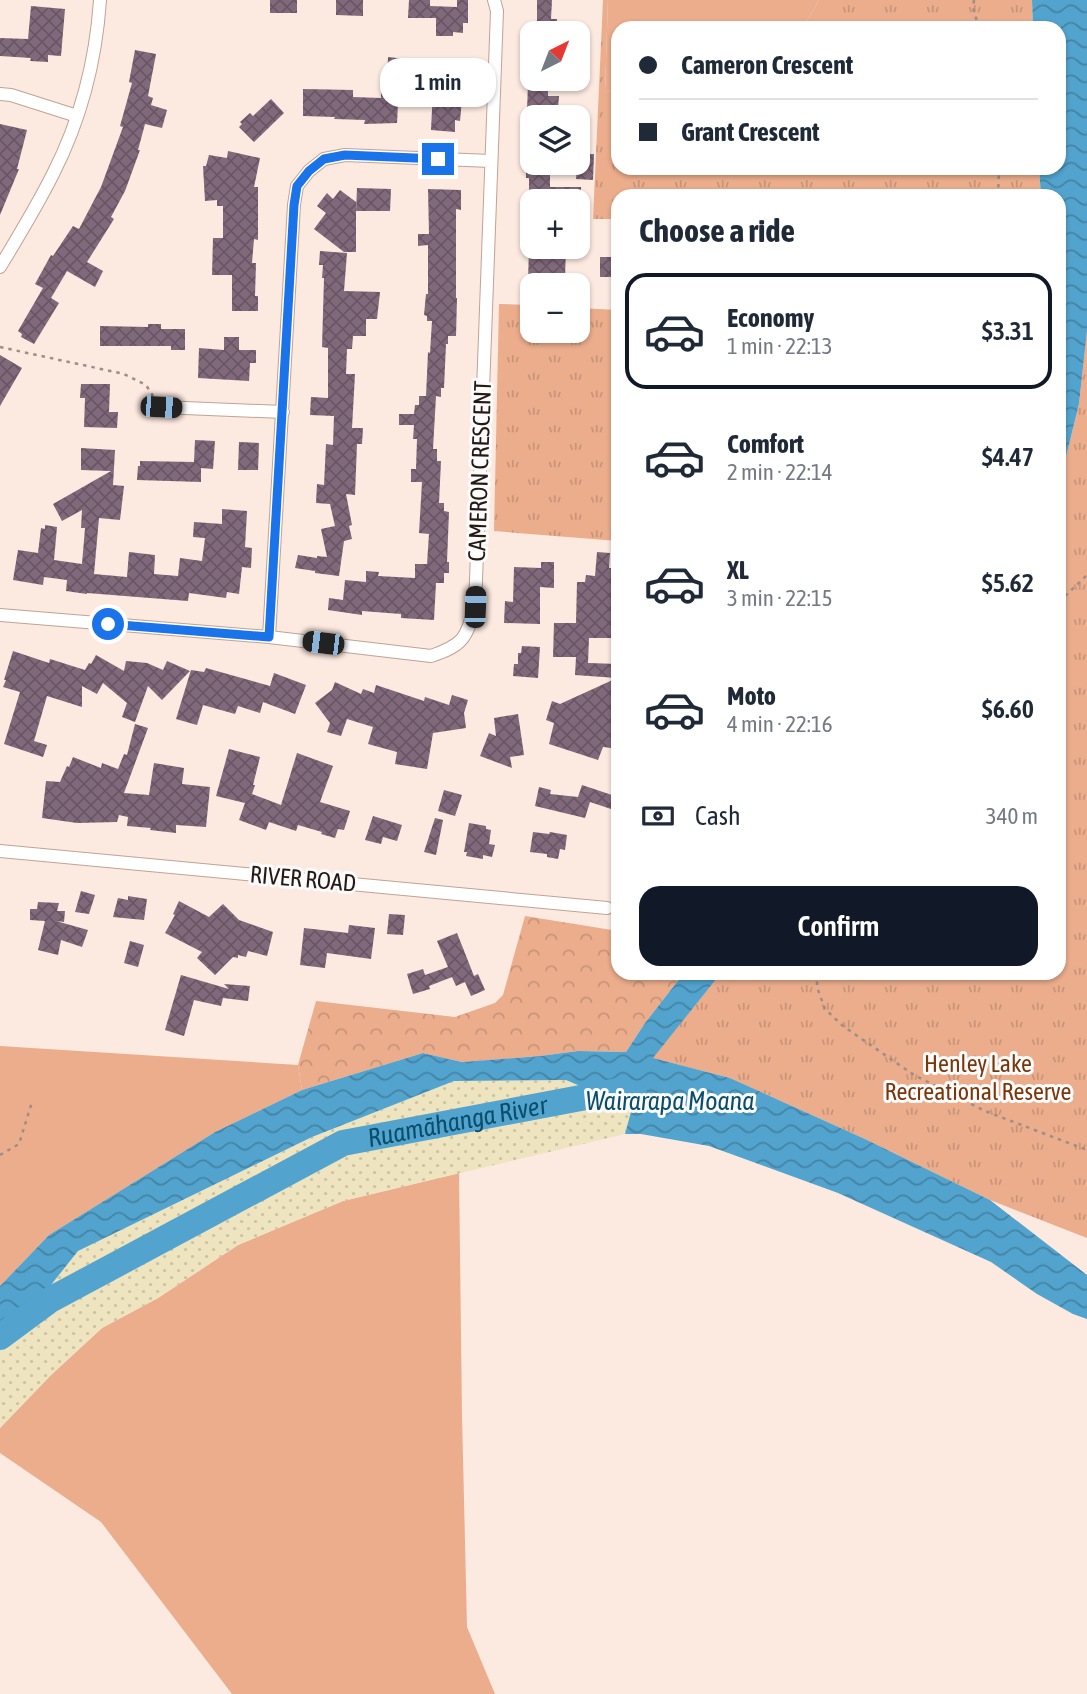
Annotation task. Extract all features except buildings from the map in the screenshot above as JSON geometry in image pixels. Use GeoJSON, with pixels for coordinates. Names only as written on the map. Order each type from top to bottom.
{"type":"FeatureCollection","features":[{"type":"Feature","properties":{"kind":"street"},"geometry":{"type":"LineString","coordinates":[[0,267],[54,173],[77,116],[87,85],[100,0]]}},
{"type":"Feature","properties":{"kind":"street","name":"CAMERON CRESCENT"},"geometry":{"type":"LineString","coordinates":[[0,615],[269,637],[431,656],[451,649],[468,632],[475,607],[497,11],[494,0]]}},
{"type":"Feature","properties":{"kind":"street"},"geometry":{"type":"LineString","coordinates":[[0,94],[77,116]]}},
{"type":"Feature","properties":{"kind":"street"},"geometry":{"type":"LineString","coordinates":[[269,637],[297,186],[309,171],[324,159],[345,155],[491,161]]}},
{"type":"Feature","properties":{"kind":"street"},"geometry":{"type":"LineString","coordinates":[[161,407],[283,412]]}},
{"type":"Feature","properties":{"kind":"street","name":"RIVER ROAD"},"geometry":{"type":"LineString","coordinates":[[0,851],[607,908]]}},
{"type":"Feature","properties":{"kind":"path"},"geometry":{"type":"LineString","coordinates":[[974,0],[977,21]]}},
{"type":"Feature","properties":{"kind":"path"},"geometry":{"type":"LineString","coordinates":[[0,347],[124,374],[146,385],[161,407]]}},
{"type":"Feature","properties":{"kind":"path"},"geometry":{"type":"LineString","coordinates":[[1066,595],[1087,575]]}},
{"type":"Feature","properties":{"kind":"path"},"geometry":{"type":"LineString","coordinates":[[817,980],[825,1009],[844,1026],[914,1075],[985,1111],[1087,1150]]}},
{"type":"Feature","properties":{"kind":"path"},"geometry":{"type":"LineString","coordinates":[[0,1155],[19,1144],[32,1101]]}},
{"type":"Feature","properties":{"kind":"green space"},"geometry":{"type":"Polygon","coordinates":[[[603,0],[608,0],[605,91],[611,91],[611,175],[1040,175],[1040,189],[611,189],[611,219],[593,219],[603,0]]]}},
{"type":"Feature","properties":{"kind":"green space"},"geometry":{"type":"Polygon","coordinates":[[[608,0],[819,0],[807,21],[611,21],[611,91],[605,91],[608,0]]]}},
{"type":"Feature","properties":{"kind":"green space"},"geometry":{"type":"Polygon","coordinates":[[[819,0],[1032,0],[1033,21],[807,21],[819,0]]]}},
{"type":"Feature","properties":{"kind":"green space"},"geometry":{"type":"Polygon","coordinates":[[[499,304],[520,305],[520,343],[590,343],[590,309],[611,310],[611,540],[494,531],[499,304]]]}},
{"type":"Feature","properties":{"kind":"green space","name":"Henley Lake Recreational Reserve"},"geometry":{"type":"Polygon","coordinates":[[[1087,331],[1087,1238],[990,1200],[865,1139],[730,1078],[652,1058],[715,980],[1066,980],[1066,457],[1079,404],[1087,331]]]}},
{"type":"Feature","properties":{"kind":"green space"},"geometry":{"type":"Polygon","coordinates":[[[525,916],[611,930],[611,980],[679,980],[626,1052],[578,1051],[462,1062],[423,1053],[302,1090],[298,1065],[316,1001],[455,1017],[495,1003],[503,995],[525,916]]]}},
{"type":"Feature","properties":{"kind":"green space"},"geometry":{"type":"Polygon","coordinates":[[[0,1046],[298,1065],[302,1090],[215,1132],[49,1235],[0,1286],[0,1046]]]}},
{"type":"Feature","properties":{"kind":"green space"},"geometry":{"type":"Polygon","coordinates":[[[459,1173],[467,1627],[495,1694],[232,1694],[101,1522],[0,1453],[0,1428],[51,1375],[102,1328],[158,1298],[238,1245],[343,1201],[459,1173]]]}},
{"type":"Feature","properties":{"kind":"sand"},"geometry":{"type":"Polygon","coordinates":[[[566,1080],[633,1108],[625,1134],[343,1201],[238,1245],[158,1298],[102,1328],[51,1375],[0,1428],[0,1349],[78,1251],[312,1137],[454,1081],[566,1080]]]}},
{"type":"Feature","properties":{"kind":"water"},"geometry":{"type":"Polygon","coordinates":[[[1032,0],[1087,0],[1087,331],[1079,404],[1066,457],[1066,189],[1040,189],[1040,175],[1066,175],[1066,21],[1033,21],[1032,0]]]}},
{"type":"Feature","properties":{"kind":"water","name":"Wairarapa Moana"},"geometry":{"type":"Polygon","coordinates":[[[679,980],[715,980],[653,1058],[730,1078],[865,1139],[990,1200],[1087,1275],[1087,1319],[1037,1294],[991,1262],[838,1193],[709,1146],[641,1134],[625,1134],[632,1108],[566,1080],[454,1081],[312,1137],[78,1251],[0,1349],[0,1286],[49,1235],[215,1132],[302,1090],[423,1053],[462,1062],[578,1051],[626,1052],[679,980]]]}},
{"type":"Feature","properties":{"kind":"waterway","name":"Ruamāhanga River"},"geometry":{"type":"LineString","coordinates":[[0,1337],[50,1300],[343,1143],[623,1090],[634,1094]]}},
{"type":"Feature","properties":{"kind":"route"},"geometry":{"type":"LineString","coordinates":[[108,624],[269,637],[297,186],[309,171],[324,159],[345,155],[438,159]]}}]}
